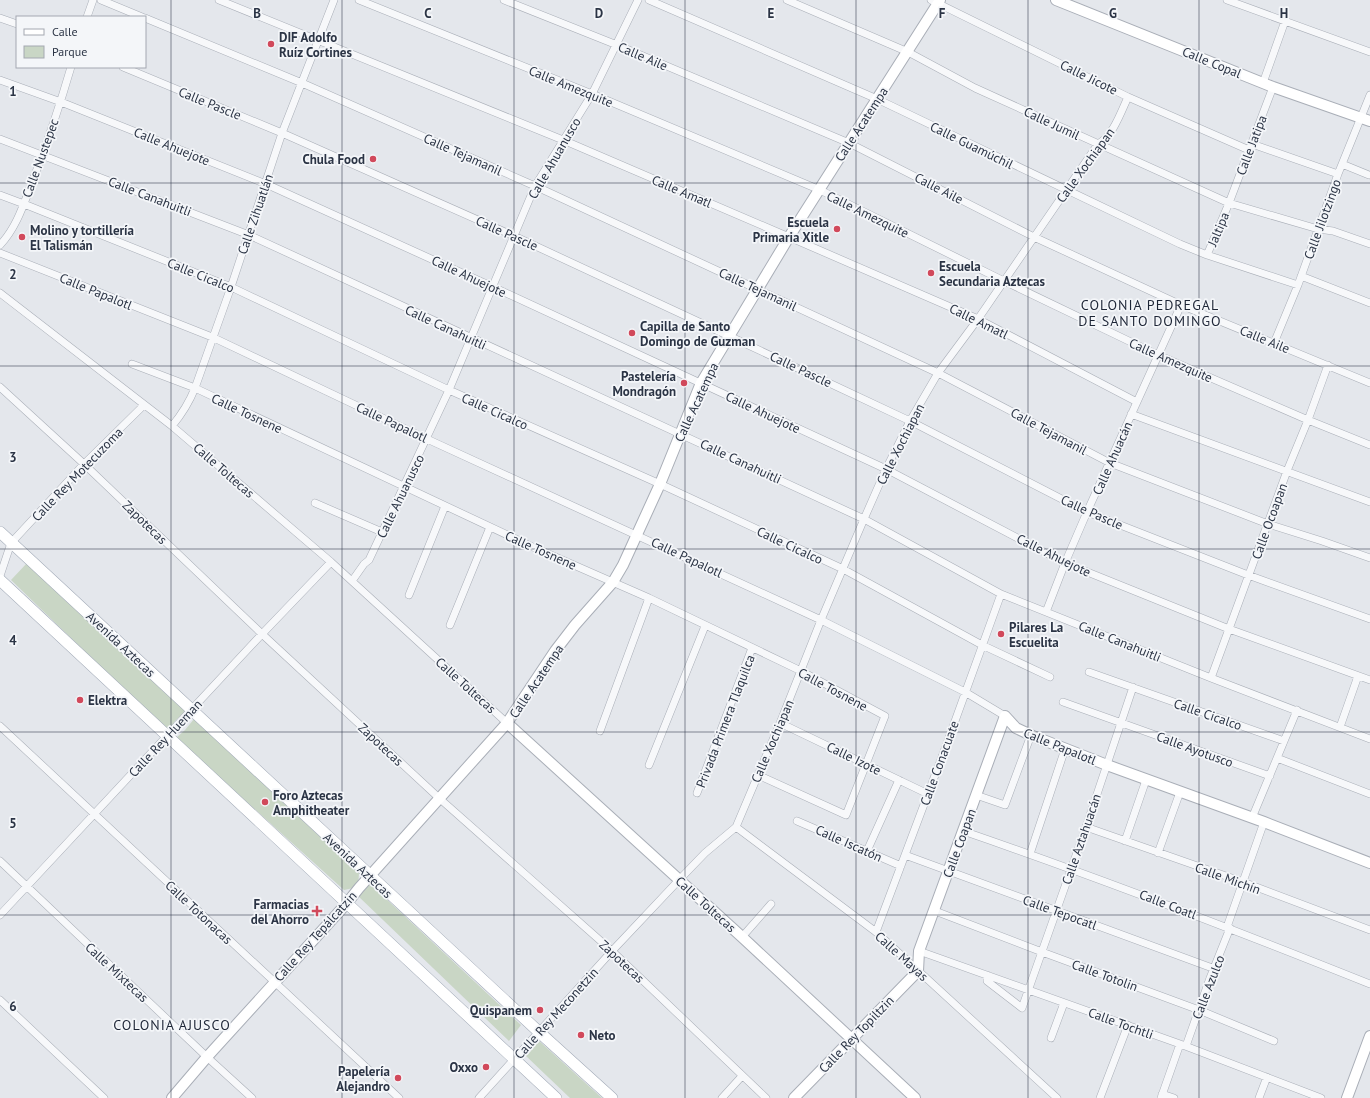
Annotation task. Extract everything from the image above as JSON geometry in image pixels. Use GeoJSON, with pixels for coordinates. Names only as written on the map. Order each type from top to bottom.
{"type":"FeatureCollection","features":[{"type":"Feature","properties":{"kind":"main road","name":"Avenida Aztecas"},"geometry":{"type":"LineString","coordinates":[[0,532],[370,876],[612,1098]]}},
{"type":"Feature","properties":{"kind":"main road"},"geometry":{"type":"LineString","coordinates":[[0,580],[556,1098]]}},
{"type":"Feature","properties":{"kind":"street"},"geometry":{"type":"LineString","coordinates":[[87,16],[93,0]]}},
{"type":"Feature","properties":{"kind":"street","name":"Calle Tejamanil"},"geometry":{"type":"LineString","coordinates":[[101,0],[139,16]]}},
{"type":"Feature","properties":{"kind":"street","name":"Calle Amatl"},"geometry":{"type":"LineString","coordinates":[[219,0],[563,140],[978,319],[1137,402]]}},
{"type":"Feature","properties":{"kind":"street","name":"Calle Zihuatlán"},"geometry":{"type":"LineString","coordinates":[[172,426],[182,414],[189,402],[231,287],[282,133],[334,0]]}},
{"type":"Feature","properties":{"kind":"street","name":"Calle Amezquite"},"geometry":{"type":"LineString","coordinates":[[359,0],[592,94],[820,190],[1158,355],[1308,420],[1370,445]]}},
{"type":"Feature","properties":{"kind":"street","name":"Calle Aile"},"geometry":{"type":"LineString","coordinates":[[504,0],[617,45],[849,142],[1034,237],[1181,306],[1370,383]]}},
{"type":"Feature","properties":{"kind":"street","name":"Calle Ahuanusco"},"geometry":{"type":"LineString","coordinates":[[352,581],[364,564],[369,560],[427,439],[535,186],[592,94],[638,0]]}},
{"type":"Feature","properties":{"kind":"street","name":"Calle Guamúchil"},"geometry":{"type":"LineString","coordinates":[[649,0],[877,99],[1180,244],[1207,255],[1298,285]]}},
{"type":"Feature","properties":{"kind":"street","name":"Calle Jumil"},"geometry":{"type":"LineString","coordinates":[[787,0],[908,52],[975,88],[1229,204],[1318,229],[1333,230],[1370,244]]}},
{"type":"Feature","properties":{"kind":"street","name":"Calle Copal"},"geometry":{"type":"LineString","coordinates":[[1056,0],[1273,87],[1366,120]]}},
{"type":"Feature","properties":{"kind":"street"},"geometry":{"type":"LineString","coordinates":[[1227,0],[1370,52]]}},
{"type":"Feature","properties":{"kind":"street","name":"Calle Acatempa"},"geometry":{"type":"LineString","coordinates":[[507,723],[564,638],[612,582],[623,565],[638,535],[702,383],[757,289],[849,142],[908,52],[936,1]]}},
{"type":"Feature","properties":{"kind":"street","name":"Calle Jicote"},"geometry":{"type":"LineString","coordinates":[[936,1],[1128,97],[1250,147],[1338,174]]}},
{"type":"Feature","properties":{"kind":"street"},"geometry":{"type":"LineString","coordinates":[[0,18],[16,24]]}},
{"type":"Feature","properties":{"kind":"street","name":"Calle Tejamanil"},"geometry":{"type":"LineString","coordinates":[[146,19],[302,82],[535,186],[938,373],[1110,463],[1268,524],[1370,558]]}},
{"type":"Feature","properties":{"kind":"street"},"geometry":{"type":"LineString","coordinates":[[1263,83],[1285,21]]}},
{"type":"Feature","properties":{"kind":"street","name":"Calle Nustepec"},"geometry":{"type":"LineString","coordinates":[[0,245],[13,229],[24,204],[61,102],[71,68]]}},
{"type":"Feature","properties":{"kind":"street","name":"Calle Pascle"},"geometry":{"type":"LineString","coordinates":[[125,68],[282,133],[514,236],[910,421],[1087,512],[1248,575],[1370,619]]}},
{"type":"Feature","properties":{"kind":"street","name":"Calle Ahuejote"},"geometry":{"type":"LineString","coordinates":[[0,80],[61,102],[266,184],[702,383],[886,470],[1065,563],[1229,629],[1370,680]]}},
{"type":"Feature","properties":{"kind":"street","name":"Calle Jatipa"},"geometry":{"type":"LineString","coordinates":[[1229,204],[1273,87]]}},
{"type":"Feature","properties":{"kind":"street","name":"Calle Jilotzingo"},"geometry":{"type":"LineString","coordinates":[[1274,343],[1298,285],[1342,164],[1366,120],[1370,95]]}},
{"type":"Feature","properties":{"kind":"street","name":"Calle Xochiapan"},"geometry":{"type":"LineString","coordinates":[[736,827],[864,519],[910,421],[938,373],[978,319],[1098,144],[1109,136],[1128,97]]}},
{"type":"Feature","properties":{"kind":"street","name":"Calle Canahuitli"},"geometry":{"type":"LineString","coordinates":[[0,139],[43,154],[248,235],[864,519],[1001,594],[1211,678],[1370,739]]}},
{"type":"Feature","properties":{"kind":"street"},"geometry":{"type":"LineString","coordinates":[[1342,164],[1369,175]]}},
{"type":"Feature","properties":{"kind":"street","name":"Calle Cicalco"},"geometry":{"type":"LineString","coordinates":[[0,195],[231,287],[449,390],[660,484],[843,569],[982,645],[1050,677]]}},
{"type":"Feature","properties":{"kind":"street","name":"Jaltipa"},"geometry":{"type":"LineString","coordinates":[[1207,255],[1229,204]]}},
{"type":"Feature","properties":{"kind":"street","name":"Calle Papalotl"},"geometry":{"type":"LineString","coordinates":[[0,253],[212,337],[427,439],[821,620],[965,692],[1005,716],[1016,728],[1031,735],[1146,780],[1264,822],[1370,863]]}},
{"type":"Feature","properties":{"kind":"street"},"geometry":{"type":"LineString","coordinates":[[1301,276],[1370,303]]}},
{"type":"Feature","properties":{"kind":"street","name":"Calle Toltecas"},"geometry":{"type":"LineString","coordinates":[[0,293],[172,426],[331,562],[742,937],[915,1098]]}},
{"type":"Feature","properties":{"kind":"street","name":"Calle Ahuacán"},"geometry":{"type":"LineString","coordinates":[[1046,612],[1087,512],[1181,306]]}},
{"type":"Feature","properties":{"kind":"street","name":"Calle Tosnene"},"geometry":{"type":"LineString","coordinates":[[132,364],[194,388],[802,671],[884,716],[867,764]]}},
{"type":"Feature","properties":{"kind":"street","name":"Calle Ocoapan"},"geometry":{"type":"LineString","coordinates":[[1211,678],[1248,575],[1328,365]]}},
{"type":"Feature","properties":{"kind":"street","name":"Zapotecas"},"geometry":{"type":"LineString","coordinates":[[0,387],[84,464],[262,634],[439,798],[612,951],[766,1098]]}},
{"type":"Feature","properties":{"kind":"street","name":"Calle Rey Motecuzoma"},"geometry":{"type":"LineString","coordinates":[[11,543],[84,464],[144,405]]}},
{"type":"Feature","properties":{"kind":"street"},"geometry":{"type":"LineString","coordinates":[[1131,414],[1370,502]]}},
{"type":"Feature","properties":{"kind":"street"},"geometry":{"type":"LineString","coordinates":[[315,503],[382,532]]}},
{"type":"Feature","properties":{"kind":"street"},"geometry":{"type":"LineString","coordinates":[[409,595],[445,506]]}},
{"type":"Feature","properties":{"kind":"street"},"geometry":{"type":"LineString","coordinates":[[450,625],[490,527]]}},
{"type":"Feature","properties":{"kind":"street"},"geometry":{"type":"LineString","coordinates":[[0,576],[11,543]]}},
{"type":"Feature","properties":{"kind":"street","name":"Calle Rey Hueman"},"geometry":{"type":"LineString","coordinates":[[0,915],[331,562]]}},
{"type":"Feature","properties":{"kind":"street","name":"Calle Conacuate"},"geometry":{"type":"LineString","coordinates":[[876,932],[1001,594]]}},
{"type":"Feature","properties":{"kind":"street"},"geometry":{"type":"LineString","coordinates":[[600,731],[648,598]]}},
{"type":"Feature","properties":{"kind":"street"},"geometry":{"type":"LineString","coordinates":[[649,765],[705,626]]}},
{"type":"Feature","properties":{"kind":"street","name":"Privada Primera Tlaquilca"},"geometry":{"type":"LineString","coordinates":[[697,793],[752,648]]}},
{"type":"Feature","properties":{"kind":"street","name":"Calle Cicalco"},"geometry":{"type":"LineString","coordinates":[[1089,672],[1284,741]]}},
{"type":"Feature","properties":{"kind":"street"},"geometry":{"type":"LineString","coordinates":[[1340,727],[1358,676]]}},
{"type":"Feature","properties":{"kind":"street","name":"Calle Aztahuacán"},"geometry":{"type":"LineString","coordinates":[[987,975],[987,981],[1022,1008],[1133,688]]}},
{"type":"Feature","properties":{"kind":"street","name":"Calle Ayotusco"},"geometry":{"type":"LineString","coordinates":[[1063,702],[1270,776]]}},
{"type":"Feature","properties":{"kind":"street"},"geometry":{"type":"LineString","coordinates":[[1252,818],[1297,710]]}},
{"type":"Feature","properties":{"kind":"street","name":"Calle Coapan"},"geometry":{"type":"LineString","coordinates":[[918,970],[919,951],[935,911],[1005,716]]}},
{"type":"Feature","properties":{"kind":"street","name":"Calle Rey Tepálcatzin"},"geometry":{"type":"LineString","coordinates":[[172,1098],[206,1057],[347,903],[507,723]]}},
{"type":"Feature","properties":{"kind":"street","name":"Calle Izote"},"geometry":{"type":"LineString","coordinates":[[780,723],[928,794]]}},
{"type":"Feature","properties":{"kind":"street","name":"Calle Totonacas"},"geometry":{"type":"LineString","coordinates":[[0,726],[398,1098]]}},
{"type":"Feature","properties":{"kind":"street"},"geometry":{"type":"LineString","coordinates":[[976,795],[1005,805],[1031,735]]}},
{"type":"Feature","properties":{"kind":"street"},"geometry":{"type":"LineString","coordinates":[[1030,854],[1065,749]]}},
{"type":"Feature","properties":{"kind":"street"},"geometry":{"type":"LineString","coordinates":[[1277,758],[1370,794]]}},
{"type":"Feature","properties":{"kind":"street"},"geometry":{"type":"LineString","coordinates":[[758,775],[846,815],[867,764]]}},
{"type":"Feature","properties":{"kind":"street"},"geometry":{"type":"LineString","coordinates":[[867,851],[899,780]]}},
{"type":"Feature","properties":{"kind":"street"},"geometry":{"type":"LineString","coordinates":[[1125,841],[1146,780]]}},
{"type":"Feature","properties":{"kind":"street"},"geometry":{"type":"LineString","coordinates":[[1158,853],[1180,792]]}},
{"type":"Feature","properties":{"kind":"street","name":"Calle Iscatón"},"geometry":{"type":"LineString","coordinates":[[798,821],[901,866]]}},
{"type":"Feature","properties":{"kind":"street","name":"Calle Azulco"},"geometry":{"type":"LineString","coordinates":[[1162,1096],[1215,969],[1264,822]]}},
{"type":"Feature","properties":{"kind":"street","name":"Calle Rey Meconetzin"},"geometry":{"type":"LineString","coordinates":[[479,1098],[612,951],[679,880],[705,853],[736,827]]}},
{"type":"Feature","properties":{"kind":"street","name":"Calle Mayas"},"geometry":{"type":"LineString","coordinates":[[736,827],[876,932],[1057,1098]]}},
{"type":"Feature","properties":{"kind":"street","name":"Calle Michín"},"geometry":{"type":"LineString","coordinates":[[1086,827],[1243,882],[1370,930]]}},
{"type":"Feature","properties":{"kind":"street","name":"Calle Coatl"},"geometry":{"type":"LineString","coordinates":[[964,831],[1071,868],[1228,927],[1370,984]]}},
{"type":"Feature","properties":{"kind":"street","name":"Calle Tepocatl"},"geometry":{"type":"LineString","coordinates":[[905,855],[1215,969]]}},
{"type":"Feature","properties":{"kind":"street","name":"Calle Mixtecas"},"geometry":{"type":"LineString","coordinates":[[0,861],[206,1057],[252,1098]]}},
{"type":"Feature","properties":{"kind":"street"},"geometry":{"type":"LineString","coordinates":[[742,937],[771,904]]}},
{"type":"Feature","properties":{"kind":"street","name":"Calle Totolin"},"geometry":{"type":"LineString","coordinates":[[935,911],[1199,1010],[1274,1041]]}},
{"type":"Feature","properties":{"kind":"street","name":"Calle Tochtli"},"geometry":{"type":"LineString","coordinates":[[919,951],[1183,1045],[1321,1098]]}},
{"type":"Feature","properties":{"kind":"street","name":"Calle Rey Topiltzin"},"geometry":{"type":"LineString","coordinates":[[794,1098],[918,970]]}},
{"type":"Feature","properties":{"kind":"street"},"geometry":{"type":"LineString","coordinates":[[0,1000],[104,1098]]}},
{"type":"Feature","properties":{"kind":"street"},"geometry":{"type":"LineString","coordinates":[[1051,1038],[1064,1003]]}},
{"type":"Feature","properties":{"kind":"street"},"geometry":{"type":"LineString","coordinates":[[1100,1098],[1128,1025]]}},
{"type":"Feature","properties":{"kind":"street"},"geometry":{"type":"LineString","coordinates":[[1347,1098],[1370,1036]]}},
{"type":"Feature","properties":{"kind":"street"},"geometry":{"type":"LineString","coordinates":[[722,1098],[742,1076]]}},
{"type":"Feature","properties":{"kind":"street"},"geometry":{"type":"LineString","coordinates":[[1259,1098],[1267,1077]]}},
{"type":"Feature","properties":{"kind":"street"},"geometry":{"type":"LineString","coordinates":[[1162,1096],[1174,1098]]}},
{"type":"Feature","properties":{"kind":"green space"},"geometry":{"type":"Polygon","coordinates":[[[27,563],[185,711],[167,731],[11,580],[27,563]]]}},
{"type":"Feature","properties":{"kind":"green space"},"geometry":{"type":"Polygon","coordinates":[[[194,719],[359,873],[358,887],[344,890],[176,738],[194,719]]]}},
{"type":"Feature","properties":{"kind":"green space"},"geometry":{"type":"Polygon","coordinates":[[[366,880],[521,1025],[509,1041],[357,895],[366,880]]]}},
{"type":"Feature","properties":{"kind":"green space"},"geometry":{"type":"Polygon","coordinates":[[[538,1040],[602,1098],[570,1098],[526,1056],[538,1040]]]}},
{"type":"Feature","properties":{"kind":"place","name":"DIF Adolfo Ruíz Cortines"},"geometry":{"type":"Point","coordinates":[271,44]}},
{"type":"Feature","properties":{"kind":"place","name":"Chula Food"},"geometry":{"type":"Point","coordinates":[373,159]}},
{"type":"Feature","properties":{"kind":"place","name":"Escuela Primaria Xitle"},"geometry":{"type":"Point","coordinates":[837,229]}},
{"type":"Feature","properties":{"kind":"place","name":"Molino y tortillería El Talismán"},"geometry":{"type":"Point","coordinates":[22,237]}},
{"type":"Feature","properties":{"kind":"place","name":"Escuela Secundaria Aztecas"},"geometry":{"type":"Point","coordinates":[931,273]}},
{"type":"Feature","properties":{"kind":"place","name":"Capilla de Santo Domingo de Guzman"},"geometry":{"type":"Point","coordinates":[632,333]}},
{"type":"Feature","properties":{"kind":"place","name":"Pastelería Mondragón"},"geometry":{"type":"Point","coordinates":[684,383]}},
{"type":"Feature","properties":{"kind":"place","name":"Pilares La Escuelita"},"geometry":{"type":"Point","coordinates":[1001,634]}},
{"type":"Feature","properties":{"kind":"place","name":"Elektra"},"geometry":{"type":"Point","coordinates":[80,700]}},
{"type":"Feature","properties":{"kind":"place","name":"Foro Aztecas Amphitheater"},"geometry":{"type":"Point","coordinates":[265,802]}},
{"type":"Feature","properties":{"kind":"place","name":"Farmacias del Ahorro"},"geometry":{"type":"Point","coordinates":[317,911]}},
{"type":"Feature","properties":{"kind":"place","name":"Quispanem"},"geometry":{"type":"Point","coordinates":[540,1010]}},
{"type":"Feature","properties":{"kind":"place","name":"Neto"},"geometry":{"type":"Point","coordinates":[581,1035]}},
{"type":"Feature","properties":{"kind":"place","name":"Oxxo"},"geometry":{"type":"Point","coordinates":[486,1067]}},
{"type":"Feature","properties":{"kind":"place","name":"Papelería Alejandro"},"geometry":{"type":"Point","coordinates":[398,1078]}},
{"type":"Feature","properties":{"kind":"district","name":"COLONIA PEDREGAL DE SANTO DOMINGO"},"geometry":{"type":"Point","coordinates":[1150,314]}},
{"type":"Feature","properties":{"kind":"district","name":"COLONIA AJUSCO"},"geometry":{"type":"Point","coordinates":[172,1025]}}]}
